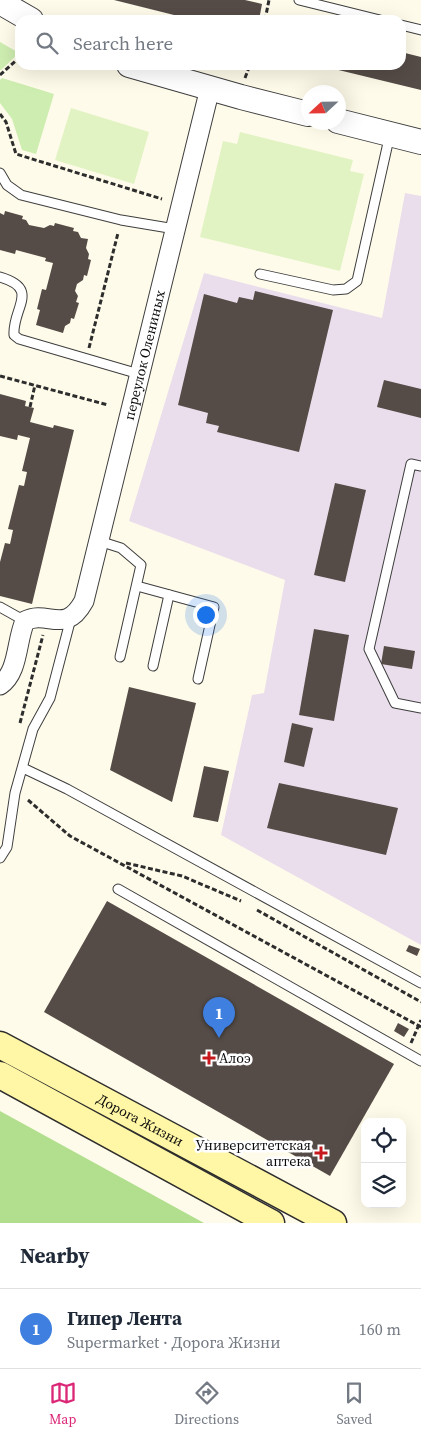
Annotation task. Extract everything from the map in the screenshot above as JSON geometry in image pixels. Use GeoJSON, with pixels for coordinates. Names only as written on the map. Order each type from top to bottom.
{"type":"FeatureCollection","features":[{"type":"Feature","properties":{"kind":"main road","name":"Дорога Жизни"},"geometry":{"type":"LineString","coordinates":[[0,1045],[333,1223]]}},
{"type":"Feature","properties":{"kind":"main road","name":"Дорога Жизни"},"geometry":{"type":"LineString","coordinates":[[0,1075],[271,1223]]}},
{"type":"Feature","properties":{"kind":"street"},"geometry":{"type":"LineString","coordinates":[[5,3],[23,15]]}},
{"type":"Feature","properties":{"kind":"street"},"geometry":{"type":"LineString","coordinates":[[147,70],[301,112]]}},
{"type":"Feature","properties":{"kind":"street","name":"переулок Олениных"},"geometry":{"type":"LineString","coordinates":[[71,617],[78,612],[84,601],[210,88]]}},
{"type":"Feature","properties":{"kind":"street"},"geometry":{"type":"LineString","coordinates":[[346,123],[421,142]]}},
{"type":"Feature","properties":{"kind":"street"},"geometry":{"type":"LineString","coordinates":[[0,685],[6,680],[12,670],[25,621],[31,618],[61,620],[71,617]]}},
{"type":"Feature","properties":{"kind":"lane"},"geometry":{"type":"LineString","coordinates":[[299,0],[360,15]]}},
{"type":"Feature","properties":{"kind":"lane"},"geometry":{"type":"LineString","coordinates":[[406,26],[421,30]]}},
{"type":"Feature","properties":{"kind":"lane"},"geometry":{"type":"LineString","coordinates":[[260,274],[333,290],[346,289],[357,281],[390,134]]}},
{"type":"Feature","properties":{"kind":"lane"},"geometry":{"type":"LineString","coordinates":[[0,173],[7,185],[21,195],[121,220],[175,229]]}},
{"type":"Feature","properties":{"kind":"lane"},"geometry":{"type":"LineString","coordinates":[[0,277],[13,281],[20,288],[23,298],[14,329],[14,335],[19,339],[139,374]]}},
{"type":"Feature","properties":{"kind":"lane"},"geometry":{"type":"LineString","coordinates":[[421,466],[411,464],[370,649],[395,704],[421,708]]}},
{"type":"Feature","properties":{"kind":"lane"},"geometry":{"type":"LineString","coordinates":[[99,541],[121,548],[141,566],[120,657]]}},
{"type":"Feature","properties":{"kind":"lane"},"geometry":{"type":"LineString","coordinates":[[136,586],[214,607],[198,679]]}},
{"type":"Feature","properties":{"kind":"lane"},"geometry":{"type":"LineString","coordinates":[[153,666],[169,595]]}},
{"type":"Feature","properties":{"kind":"lane"},"geometry":{"type":"LineString","coordinates":[[0,607],[25,621]]}},
{"type":"Feature","properties":{"kind":"lane"},"geometry":{"type":"LineString","coordinates":[[0,858],[6,847],[15,793],[33,729],[50,698],[71,617]]}},
{"type":"Feature","properties":{"kind":"lane"},"geometry":{"type":"LineString","coordinates":[[23,768],[67,789],[421,983]]}},
{"type":"Feature","properties":{"kind":"lane"},"geometry":{"type":"LineString","coordinates":[[118,889],[421,1061]]}},
{"type":"Feature","properties":{"kind":"path"},"geometry":{"type":"LineString","coordinates":[[265,15],[269,0]]}},
{"type":"Feature","properties":{"kind":"path"},"geometry":{"type":"LineString","coordinates":[[0,75],[15,62]]}},
{"type":"Feature","properties":{"kind":"path"},"geometry":{"type":"LineString","coordinates":[[244,85],[248,70]]}},
{"type":"Feature","properties":{"kind":"path"},"geometry":{"type":"LineString","coordinates":[[0,114],[6,122],[16,154],[162,199]]}},
{"type":"Feature","properties":{"kind":"path"},"geometry":{"type":"LineString","coordinates":[[86,358],[121,220]]}},
{"type":"Feature","properties":{"kind":"path"},"geometry":{"type":"LineString","coordinates":[[0,376],[108,404]]}},
{"type":"Feature","properties":{"kind":"path"},"geometry":{"type":"LineString","coordinates":[[30,407],[35,385]]}},
{"type":"Feature","properties":{"kind":"path"},"geometry":{"type":"LineString","coordinates":[[18,732],[44,630]]}},
{"type":"Feature","properties":{"kind":"path"},"geometry":{"type":"LineString","coordinates":[[28,800],[70,836],[420,1026]]}},
{"type":"Feature","properties":{"kind":"path"},"geometry":{"type":"LineString","coordinates":[[121,862],[182,876],[248,905]]}},
{"type":"Feature","properties":{"kind":"path"},"geometry":{"type":"LineString","coordinates":[[256,910],[421,1002]]}},
{"type":"Feature","properties":{"kind":"path"},"geometry":{"type":"LineString","coordinates":[[408,1053],[421,1020]]}},
{"type":"Feature","properties":{"kind":"shaded area"},"geometry":{"type":"Polygon","coordinates":[[[405,193],[421,196],[421,945],[221,835],[252,695],[264,693],[285,580],[129,521],[204,273],[382,318],[405,193]]]}},
{"type":"Feature","properties":{"kind":"green space"},"geometry":{"type":"Polygon","coordinates":[[[0,42],[15,51],[15,57],[0,70],[0,42]]]}},
{"type":"Feature","properties":{"kind":"green space"},"geometry":{"type":"Polygon","coordinates":[[[2,78],[54,94],[36,154],[22,150],[12,119],[0,103],[0,80],[2,78]]]}},
{"type":"Feature","properties":{"kind":"green space"},"geometry":{"type":"Polygon","coordinates":[[[71,108],[149,132],[134,184],[55,160],[71,108]]]}},
{"type":"Feature","properties":{"kind":"green space"},"geometry":{"type":"Polygon","coordinates":[[[240,132],[353,160],[350,171],[364,174],[340,271],[200,237],[223,141],[237,144],[240,132]]]}},
{"type":"Feature","properties":{"kind":"green space"},"geometry":{"type":"Polygon","coordinates":[[[0,1111],[204,1223],[0,1223],[0,1111]]]}},
{"type":"Feature","properties":{"kind":"building"},"geometry":{"type":"Polygon","coordinates":[[[114,0],[245,0],[262,4],[260,15],[174,15],[114,0]]]}},
{"type":"Feature","properties":{"kind":"building"},"geometry":{"type":"Polygon","coordinates":[[[406,53],[421,57],[421,90],[338,70],[406,70],[406,53]]]}},
{"type":"Feature","properties":{"kind":"building"},"geometry":{"type":"Polygon","coordinates":[[[5,211],[23,216],[22,219],[26,220],[29,225],[44,228],[50,225],[54,226],[55,223],[74,228],[73,231],[78,232],[81,238],[88,239],[86,248],[89,254],[88,259],[91,260],[87,276],[84,275],[83,280],[77,284],[75,291],[78,296],[76,302],[79,303],[74,319],[71,318],[70,323],[65,326],[63,333],[36,325],[40,310],[37,309],[42,289],[46,290],[53,263],[45,261],[46,258],[16,250],[15,254],[0,250],[0,213],[4,215],[5,211]]]}},
{"type":"Feature","properties":{"kind":"building"},"geometry":{"type":"Polygon","coordinates":[[[255,291],[333,310],[299,452],[217,432],[219,426],[206,423],[208,413],[178,405],[204,294],[237,303],[239,297],[253,300],[255,291]]]}},
{"type":"Feature","properties":{"kind":"building"},"geometry":{"type":"Polygon","coordinates":[[[384,380],[421,389],[421,418],[377,407],[384,380]]]}},
{"type":"Feature","properties":{"kind":"building"},"geometry":{"type":"Polygon","coordinates":[[[0,394],[26,401],[25,406],[34,408],[30,422],[53,428],[54,425],[74,430],[32,604],[0,596],[0,562],[5,543],[10,544],[13,530],[8,529],[19,485],[24,486],[27,472],[22,471],[30,438],[18,435],[17,440],[0,436],[0,394]]]}},
{"type":"Feature","properties":{"kind":"building"},"geometry":{"type":"Polygon","coordinates":[[[335,483],[366,490],[345,582],[314,575],[335,483]]]}},
{"type":"Feature","properties":{"kind":"building"},"geometry":{"type":"Polygon","coordinates":[[[314,629],[349,635],[334,721],[299,715],[314,629]]]}},
{"type":"Feature","properties":{"kind":"building"},"geometry":{"type":"Polygon","coordinates":[[[384,646],[415,651],[412,669],[381,664],[384,646]]]}},
{"type":"Feature","properties":{"kind":"building"},"geometry":{"type":"Polygon","coordinates":[[[129,687],[196,703],[172,802],[110,770],[129,687]]]}},
{"type":"Feature","properties":{"kind":"building"},"geometry":{"type":"Polygon","coordinates":[[[292,723],[313,728],[304,767],[284,762],[292,723]]]}},
{"type":"Feature","properties":{"kind":"building"},"geometry":{"type":"Polygon","coordinates":[[[204,766],[229,771],[218,822],[193,817],[204,766]]]}},
{"type":"Feature","properties":{"kind":"building"},"geometry":{"type":"Polygon","coordinates":[[[279,783],[398,808],[386,855],[267,828],[279,783]]]}},
{"type":"Feature","properties":{"kind":"building"},"geometry":{"type":"Polygon","coordinates":[[[107,901],[394,1064],[363,1118],[361,1118],[361,1122],[330,1176],[44,1012],[107,901]]]}},
{"type":"Feature","properties":{"kind":"building"},"geometry":{"type":"Polygon","coordinates":[[[409,945],[420,949],[417,956],[406,951],[409,945]]]}},
{"type":"Feature","properties":{"kind":"building"},"geometry":{"type":"Polygon","coordinates":[[[398,1023],[409,1029],[404,1037],[394,1031],[398,1023]]]}},
{"type":"Feature","properties":{"kind":"place","name":"Гипер Лента"},"geometry":{"type":"Point","coordinates":[219,1038]}},
{"type":"Feature","properties":{"kind":"place","name":"Алоэ"},"geometry":{"type":"Point","coordinates":[209,1058]}},
{"type":"Feature","properties":{"kind":"place","name":"Университетская аптека"},"geometry":{"type":"Point","coordinates":[321,1153]}}]}
